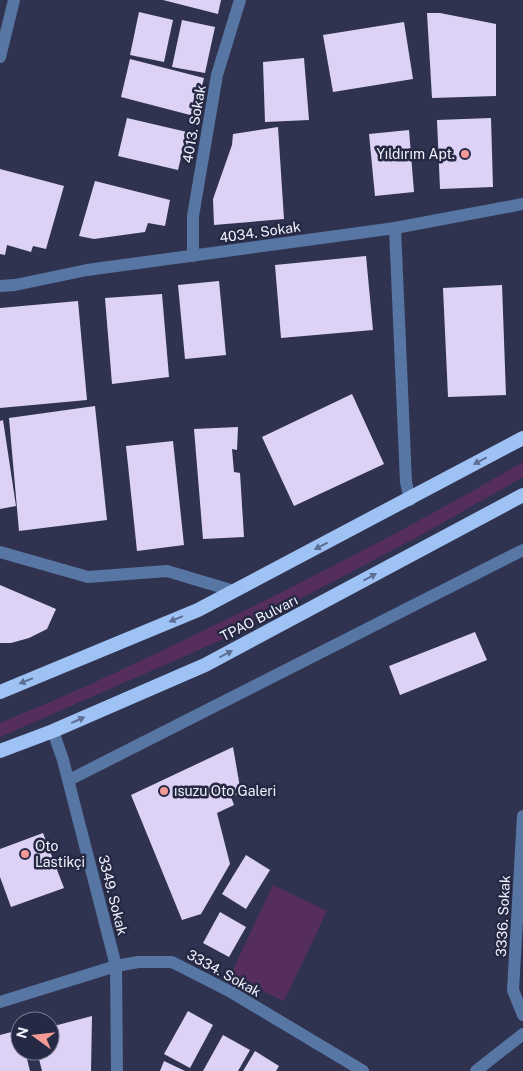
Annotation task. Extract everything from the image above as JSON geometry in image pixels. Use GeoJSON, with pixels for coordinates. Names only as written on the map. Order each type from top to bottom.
{"type":"FeatureCollection","features":[{"type":"Feature","properties":{"kind":"highway"},"geometry":{"type":"LineString","coordinates":[[0,692],[198,610],[410,500],[523,438]]}},
{"type":"Feature","properties":{"kind":"highway","name":"TPAO Bulvarı"},"geometry":{"type":"LineString","coordinates":[[0,751],[53,731],[205,664],[523,495]]}},
{"type":"Feature","properties":{"kind":"street"},"geometry":{"type":"LineString","coordinates":[[0,57],[14,0]]}},
{"type":"Feature","properties":{"kind":"street","name":"4013. Sokak"},"geometry":{"type":"LineString","coordinates":[[193,256],[193,216],[217,75],[240,0]]}},
{"type":"Feature","properties":{"kind":"street","name":"4034. Sokak"},"geometry":{"type":"LineString","coordinates":[[0,286],[14,285],[87,270],[395,228],[523,204]]}},
{"type":"Feature","properties":{"kind":"street"},"geometry":{"type":"LineString","coordinates":[[395,228],[406,482],[410,500]]}},
{"type":"Feature","properties":{"kind":"street"},"geometry":{"type":"LineString","coordinates":[[69,780],[523,550]]}},
{"type":"Feature","properties":{"kind":"street"},"geometry":{"type":"LineString","coordinates":[[0,552],[88,577],[167,571],[234,591]]}},
{"type":"Feature","properties":{"kind":"street","name":"3349. Sokak"},"geometry":{"type":"LineString","coordinates":[[53,731],[69,780],[116,966],[117,1071]]}},
{"type":"Feature","properties":{"kind":"street","name":"3336. Sokak"},"geometry":{"type":"LineString","coordinates":[[523,816],[514,990],[523,1016]]}},
{"type":"Feature","properties":{"kind":"street","name":"3334. Sokak"},"geometry":{"type":"LineString","coordinates":[[0,1002],[116,966],[138,962],[172,962],[231,992],[362,1071]]}},
{"type":"Feature","properties":{"kind":"street"},"geometry":{"type":"LineString","coordinates":[[476,1071],[523,1034]]}},
{"type":"Feature","properties":{"kind":"shaded area"},"geometry":{"type":"Polygon","coordinates":[[[523,462],[523,477],[423,534],[226,638],[0,737],[0,723],[122,670],[212,627],[419,521],[523,462]]]}},
{"type":"Feature","properties":{"kind":"shaded area"},"geometry":{"type":"Polygon","coordinates":[[[273,885],[327,911],[284,1001],[230,976],[273,885]]]}},
{"type":"Feature","properties":{"kind":"building"},"geometry":{"type":"Polygon","coordinates":[[[163,0],[221,0],[218,14],[163,0]]]}},
{"type":"Feature","properties":{"kind":"building"},"geometry":{"type":"Polygon","coordinates":[[[139,12],[173,20],[164,62],[130,55],[139,12]]]}},
{"type":"Feature","properties":{"kind":"building"},"geometry":{"type":"Polygon","coordinates":[[[427,13],[440,13],[496,24],[496,96],[432,98],[427,13]]]}},
{"type":"Feature","properties":{"kind":"building"},"geometry":{"type":"Polygon","coordinates":[[[182,20],[215,27],[205,73],[172,67],[182,20]]]}},
{"type":"Feature","properties":{"kind":"building"},"geometry":{"type":"Polygon","coordinates":[[[404,22],[413,79],[333,92],[323,35],[404,22]]]}},
{"type":"Feature","properties":{"kind":"building"},"geometry":{"type":"Polygon","coordinates":[[[304,58],[309,120],[265,122],[263,62],[304,58]]]}},
{"type":"Feature","properties":{"kind":"building"},"geometry":{"type":"Polygon","coordinates":[[[130,59],[204,78],[194,116],[121,97],[130,59]]]}},
{"type":"Feature","properties":{"kind":"building"},"geometry":{"type":"Polygon","coordinates":[[[127,118],[187,132],[178,170],[118,156],[127,118]]]}},
{"type":"Feature","properties":{"kind":"building","name":"Yıldırım Apt."},"geometry":{"type":"Polygon","coordinates":[[[491,118],[493,187],[440,189],[437,120],[491,118]]]}},
{"type":"Feature","properties":{"kind":"building"},"geometry":{"type":"Polygon","coordinates":[[[278,127],[284,219],[214,225],[213,199],[232,145],[233,134],[278,127]]]}},
{"type":"Feature","properties":{"kind":"building"},"geometry":{"type":"Polygon","coordinates":[[[409,130],[414,192],[375,196],[369,134],[409,130]]]}},
{"type":"Feature","properties":{"kind":"building"},"geometry":{"type":"Polygon","coordinates":[[[0,169],[64,186],[46,249],[33,246],[31,252],[7,245],[5,255],[0,254],[0,169]]]}},
{"type":"Feature","properties":{"kind":"building"},"geometry":{"type":"Polygon","coordinates":[[[95,181],[170,200],[165,226],[148,223],[145,232],[94,239],[79,236],[95,181]]]}},
{"type":"Feature","properties":{"kind":"building"},"geometry":{"type":"Polygon","coordinates":[[[366,256],[373,330],[281,338],[275,265],[366,256]]]}},
{"type":"Feature","properties":{"kind":"building"},"geometry":{"type":"Polygon","coordinates":[[[219,281],[226,355],[185,359],[178,285],[219,281]]]}},
{"type":"Feature","properties":{"kind":"building"},"geometry":{"type":"Polygon","coordinates":[[[502,285],[506,395],[448,397],[443,288],[502,285]]]}},
{"type":"Feature","properties":{"kind":"building"},"geometry":{"type":"Polygon","coordinates":[[[162,294],[169,377],[112,384],[105,298],[162,294]]]}},
{"type":"Feature","properties":{"kind":"building"},"geometry":{"type":"Polygon","coordinates":[[[78,301],[87,400],[0,408],[0,308],[78,301]]]}},
{"type":"Feature","properties":{"kind":"building"},"geometry":{"type":"Polygon","coordinates":[[[352,394],[384,464],[294,506],[262,437],[352,394]]]}},
{"type":"Feature","properties":{"kind":"building"},"geometry":{"type":"Polygon","coordinates":[[[95,406],[107,520],[19,531],[9,418],[95,406]]]}},
{"type":"Feature","properties":{"kind":"building"},"geometry":{"type":"Polygon","coordinates":[[[3,420],[16,506],[0,509],[0,421],[3,420]]]}},
{"type":"Feature","properties":{"kind":"building"},"geometry":{"type":"Polygon","coordinates":[[[238,427],[237,450],[232,449],[234,472],[240,473],[244,537],[203,539],[194,429],[238,427]]]}},
{"type":"Feature","properties":{"kind":"building"},"geometry":{"type":"Polygon","coordinates":[[[173,441],[184,545],[137,551],[126,446],[173,441]]]}},
{"type":"Feature","properties":{"kind":"building"},"geometry":{"type":"Polygon","coordinates":[[[0,585],[56,609],[47,629],[29,638],[11,643],[0,643],[0,585]]]}},
{"type":"Feature","properties":{"kind":"building"},"geometry":{"type":"Polygon","coordinates":[[[475,632],[487,660],[400,695],[389,666],[475,632]]]}},
{"type":"Feature","properties":{"kind":"building"},"geometry":{"type":"Polygon","coordinates":[[[233,747],[241,793],[231,797],[234,805],[217,813],[230,864],[201,914],[182,920],[131,795],[233,747]]]}},
{"type":"Feature","properties":{"kind":"building"},"geometry":{"type":"Polygon","coordinates":[[[43,833],[64,888],[11,907],[0,877],[0,849],[43,833]]]}},
{"type":"Feature","properties":{"kind":"building"},"geometry":{"type":"Polygon","coordinates":[[[246,855],[270,870],[246,909],[222,894],[246,855]]]}},
{"type":"Feature","properties":{"kind":"building"},"geometry":{"type":"Polygon","coordinates":[[[220,912],[246,927],[229,957],[203,943],[220,912]]]}},
{"type":"Feature","properties":{"kind":"building"},"geometry":{"type":"Polygon","coordinates":[[[188,1011],[213,1025],[190,1068],[164,1054],[188,1011]]]}},
{"type":"Feature","properties":{"kind":"building"},"geometry":{"type":"Polygon","coordinates":[[[92,1016],[91,1071],[42,1071],[40,1061],[60,1061],[60,1024],[92,1016]]]}},
{"type":"Feature","properties":{"kind":"building"},"geometry":{"type":"Polygon","coordinates":[[[10,1032],[10,1061],[28,1061],[30,1071],[0,1071],[0,1035],[10,1032]]]}},
{"type":"Feature","properties":{"kind":"building"},"geometry":{"type":"Polygon","coordinates":[[[223,1035],[250,1050],[238,1071],[203,1071],[223,1035]]]}},
{"type":"Feature","properties":{"kind":"building"},"geometry":{"type":"Polygon","coordinates":[[[255,1051],[279,1066],[276,1071],[243,1071],[255,1051]]]}},
{"type":"Feature","properties":{"kind":"building"},"geometry":{"type":"Polygon","coordinates":[[[164,1061],[185,1071],[160,1071],[164,1061]]]}},
{"type":"Feature","properties":{"kind":"place","name":"Yıldırım Apt."},"geometry":{"type":"Point","coordinates":[465,154]}},
{"type":"Feature","properties":{"kind":"place","name":"ısuzu Oto Galeri"},"geometry":{"type":"Point","coordinates":[164,791]}},
{"type":"Feature","properties":{"kind":"place","name":"Oto Lastikçi"},"geometry":{"type":"Point","coordinates":[25,854]}}]}
